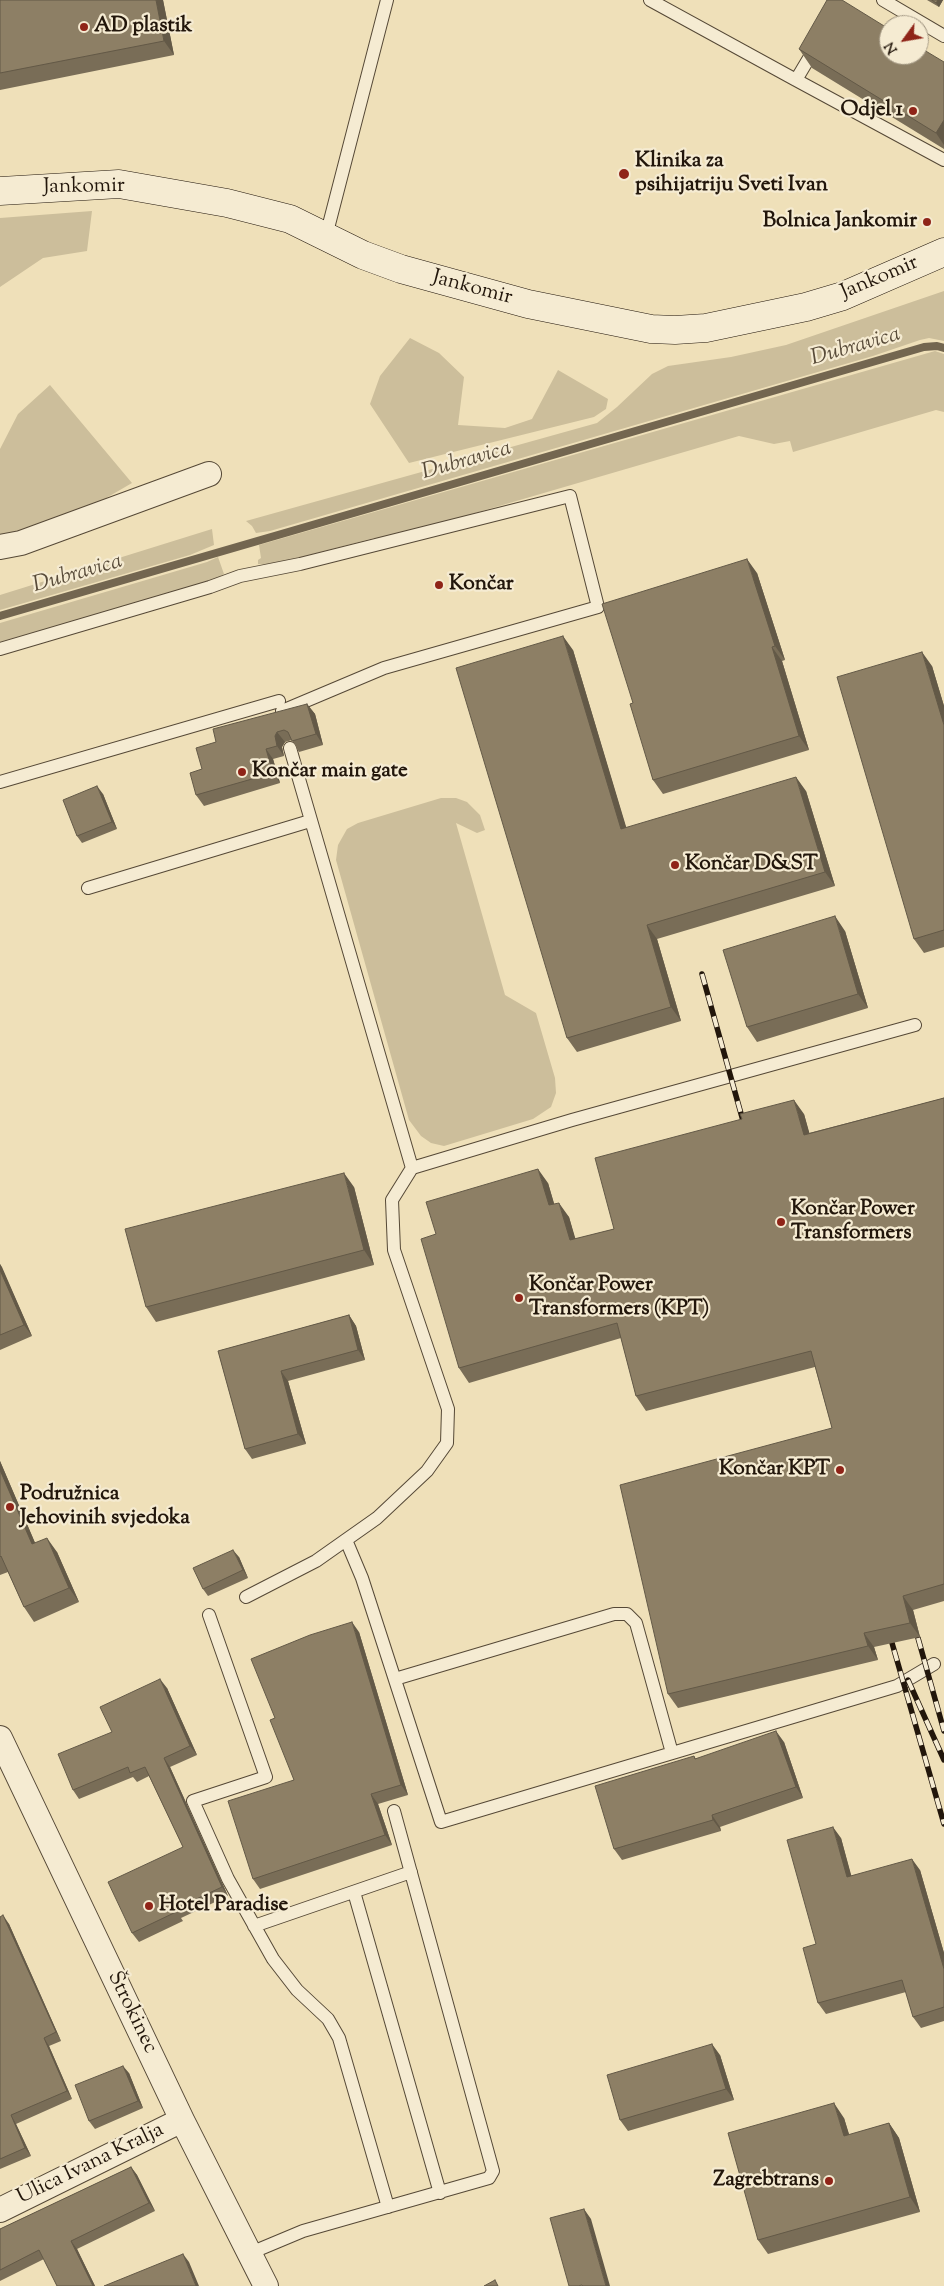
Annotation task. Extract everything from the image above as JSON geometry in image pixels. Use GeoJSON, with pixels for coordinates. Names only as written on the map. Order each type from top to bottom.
{"type":"FeatureCollection","features":[{"type":"Feature","properties":{"kind":"street","name":"Jankomir"},"geometry":{"type":"LineString","coordinates":[[0,191],[120,184],[236,205],[290,219],[363,255],[434,279],[651,330],[706,328],[806,307],[843,296],[944,252]]}},
{"type":"Feature","properties":{"kind":"street"},"geometry":{"type":"LineString","coordinates":[[0,547],[21,544],[209,474]]}},
{"type":"Feature","properties":{"kind":"street","name":"Štrokinec"},"geometry":{"type":"LineString","coordinates":[[0,1738],[182,2120],[248,2254],[266,2286]]}},
{"type":"Feature","properties":{"kind":"street","name":"Ulica Ivana Kralja"},"geometry":{"type":"LineString","coordinates":[[0,2210],[182,2120]]}},
{"type":"Feature","properties":{"kind":"lane"},"geometry":{"type":"LineString","coordinates":[[326,236],[387,0]]}},
{"type":"Feature","properties":{"kind":"lane"},"geometry":{"type":"LineString","coordinates":[[650,0],[944,160]]}},
{"type":"Feature","properties":{"kind":"lane"},"geometry":{"type":"LineString","coordinates":[[884,0],[944,36]]}},
{"type":"Feature","properties":{"kind":"lane"},"geometry":{"type":"LineString","coordinates":[[796,80],[820,40]]}},
{"type":"Feature","properties":{"kind":"lane"},"geometry":{"type":"LineString","coordinates":[[0,649],[201,590],[240,576],[300,564],[570,496],[598,607],[384,668],[280,706],[0,782]]}},
{"type":"Feature","properties":{"kind":"lane"},"geometry":{"type":"LineString","coordinates":[[290,748],[412,1168]]}},
{"type":"Feature","properties":{"kind":"lane"},"geometry":{"type":"LineString","coordinates":[[88,888],[310,821]]}},
{"type":"Feature","properties":{"kind":"lane"},"geometry":{"type":"LineString","coordinates":[[246,1597],[316,1561],[377,1518],[427,1471],[447,1442],[448,1409],[394,1250],[392,1200],[412,1168],[572,1120],[915,1025]]}},
{"type":"Feature","properties":{"kind":"lane"},"geometry":{"type":"LineString","coordinates":[[346,1540],[362,1578],[441,1822],[897,1686],[934,1664]]}},
{"type":"Feature","properties":{"kind":"lane"},"geometry":{"type":"LineString","coordinates":[[209,1614],[266,1777],[193,1801],[228,1879],[273,1959],[297,1990],[328,2019],[339,2038],[388,2207]]}},
{"type":"Feature","properties":{"kind":"lane"},"geometry":{"type":"LineString","coordinates":[[394,1679],[614,1614],[627,1614],[636,1623],[672,1753]]}},
{"type":"Feature","properties":{"kind":"lane"},"geometry":{"type":"LineString","coordinates":[[248,2254],[303,2231],[489,2178],[492,2171],[394,1811]]}},
{"type":"Feature","properties":{"kind":"lane"},"geometry":{"type":"LineString","coordinates":[[254,1926],[411,1872]]}},
{"type":"Feature","properties":{"kind":"lane"},"geometry":{"type":"LineString","coordinates":[[354,1892],[440,2193]]}},
{"type":"Feature","properties":{"kind":"shaded area"},"geometry":{"type":"Polygon","coordinates":[[[92,211],[87,251],[43,258],[0,287],[0,218],[92,211]]]}},
{"type":"Feature","properties":{"kind":"shaded area"},"geometry":{"type":"Polygon","coordinates":[[[944,291],[944,341],[929,338],[920,340],[873,356],[270,531],[256,533],[246,521],[597,423],[652,374],[668,366],[731,357],[786,345],[944,291]]]}},
{"type":"Feature","properties":{"kind":"shaded area"},"geometry":{"type":"Polygon","coordinates":[[[410,338],[439,353],[464,377],[458,425],[505,428],[532,419],[558,370],[608,399],[606,409],[594,417],[409,463],[370,404],[380,376],[410,338]]]}},
{"type":"Feature","properties":{"kind":"shaded area"},"geometry":{"type":"Polygon","coordinates":[[[935,351],[944,354],[944,412],[936,410],[793,452],[790,441],[774,444],[739,436],[376,542],[374,538],[271,565],[258,564],[258,560],[261,558],[259,545],[935,351]]]}},
{"type":"Feature","properties":{"kind":"shaded area"},"geometry":{"type":"Polygon","coordinates":[[[50,385],[132,483],[70,519],[0,538],[0,449],[18,414],[50,385]]]}},
{"type":"Feature","properties":{"kind":"shaded area"},"geometry":{"type":"Polygon","coordinates":[[[212,529],[214,545],[190,555],[0,610],[0,595],[212,529]]]}},
{"type":"Feature","properties":{"kind":"shaded area"},"geometry":{"type":"Polygon","coordinates":[[[218,557],[224,574],[210,582],[0,642],[0,623],[207,562],[218,557]]]}},
{"type":"Feature","properties":{"kind":"shaded area"},"geometry":{"type":"Polygon","coordinates":[[[441,798],[456,798],[467,802],[480,815],[485,830],[477,833],[456,823],[505,995],[536,1013],[555,1078],[556,1093],[551,1107],[533,1119],[444,1146],[431,1143],[421,1136],[409,1120],[336,860],[338,845],[347,829],[358,823],[441,798]]]}},
{"type":"Feature","properties":{"kind":"building","name":"AD plastik"},"geometry":{"type":"Polygon","coordinates":[[[0,0],[156,0],[164,41],[0,73],[0,0]]]}},
{"type":"Feature","properties":{"kind":"building","name":"Odjel 1"},"geometry":{"type":"Polygon","coordinates":[[[827,0],[842,0],[879,23],[879,65],[929,65],[929,53],[944,62],[944,120],[936,133],[799,49],[827,0]]]}},
{"type":"Feature","properties":{"kind":"building"},"geometry":{"type":"Polygon","coordinates":[[[747,559],[775,646],[772,647],[799,736],[653,780],[630,704],[633,703],[602,604],[747,559]]]}},
{"type":"Feature","properties":{"kind":"building","name":"Končar D&ST"},"geometry":{"type":"Polygon","coordinates":[[[563,636],[621,829],[796,777],[825,872],[647,925],[671,1007],[567,1038],[456,668],[563,636]]]}},
{"type":"Feature","properties":{"kind":"building"},"geometry":{"type":"Polygon","coordinates":[[[922,652],[944,725],[944,930],[914,939],[837,677],[922,652]]]}},
{"type":"Feature","properties":{"kind":"building"},"geometry":{"type":"Polygon","coordinates":[[[307,704],[316,734],[292,741],[288,732],[284,730],[277,732],[275,736],[277,746],[266,749],[273,773],[196,795],[190,773],[202,769],[196,748],[216,742],[213,729],[307,704]]]}},
{"type":"Feature","properties":{"kind":"building"},"geometry":{"type":"Polygon","coordinates":[[[97,786],[112,822],[77,836],[63,800],[97,786]]]}},
{"type":"Feature","properties":{"kind":"building"},"geometry":{"type":"Polygon","coordinates":[[[835,916],[858,994],[747,1027],[723,950],[835,916]]]}},
{"type":"Feature","properties":{"kind":"building"},"geometry":{"type":"Polygon","coordinates":[[[944,1098],[944,1584],[903,1596],[910,1623],[864,1633],[868,1646],[668,1694],[620,1485],[832,1428],[811,1351],[636,1396],[617,1323],[459,1368],[421,1239],[436,1234],[426,1202],[538,1169],[549,1205],[559,1203],[570,1240],[614,1229],[595,1158],[742,1119],[740,1114],[794,1100],[804,1135],[944,1098]]]}},
{"type":"Feature","properties":{"kind":"building"},"geometry":{"type":"Polygon","coordinates":[[[344,1173],[364,1250],[146,1307],[125,1229],[344,1173]]]}},
{"type":"Feature","properties":{"kind":"building"},"geometry":{"type":"Polygon","coordinates":[[[0,1270],[24,1325],[0,1335],[0,1270]]]}},
{"type":"Feature","properties":{"kind":"building"},"geometry":{"type":"Polygon","coordinates":[[[349,1315],[358,1350],[281,1371],[298,1434],[245,1449],[218,1351],[349,1315]]]}},
{"type":"Feature","properties":{"kind":"building","name":"Podružnica Jehovinih svjedoka"},"geometry":{"type":"Polygon","coordinates":[[[0,1470],[32,1544],[47,1538],[69,1588],[24,1607],[0,1557],[0,1470]]]}},
{"type":"Feature","properties":{"kind":"building"},"geometry":{"type":"Polygon","coordinates":[[[233,1550],[243,1570],[203,1589],[193,1568],[233,1550]]]}},
{"type":"Feature","properties":{"kind":"building"},"geometry":{"type":"Polygon","coordinates":[[[352,1622],[401,1785],[371,1794],[385,1835],[253,1879],[228,1801],[294,1780],[270,1720],[275,1718],[251,1659],[310,1635],[352,1622]]]}},
{"type":"Feature","properties":{"kind":"building"},"geometry":{"type":"Polygon","coordinates":[[[160,1679],[190,1746],[164,1758],[222,1887],[175,1909],[176,1912],[132,1933],[108,1882],[183,1847],[145,1767],[130,1773],[128,1767],[73,1790],[58,1754],[112,1732],[100,1707],[160,1679]]]}},
{"type":"Feature","properties":{"kind":"building"},"geometry":{"type":"Polygon","coordinates":[[[776,1731],[796,1787],[712,1815],[713,1820],[614,1849],[595,1786],[694,1756],[695,1759],[776,1731]]]}},
{"type":"Feature","properties":{"kind":"building"},"geometry":{"type":"Polygon","coordinates":[[[833,1827],[847,1877],[912,1859],[944,1969],[944,2007],[913,2017],[902,1980],[818,2003],[803,1948],[816,1944],[787,1840],[833,1827]]]}},
{"type":"Feature","properties":{"kind":"building"},"geometry":{"type":"Polygon","coordinates":[[[3,1915],[56,2032],[44,2038],[67,2091],[11,2115],[25,2148],[0,2159],[0,1917],[3,1915]]]}},
{"type":"Feature","properties":{"kind":"building"},"geometry":{"type":"Polygon","coordinates":[[[712,2044],[726,2089],[620,2120],[607,2075],[712,2044]]]}},
{"type":"Feature","properties":{"kind":"building"},"geometry":{"type":"Polygon","coordinates":[[[123,2066],[138,2101],[89,2121],[75,2085],[123,2066]]]}},
{"type":"Feature","properties":{"kind":"building","name":"Zagrebtrans"},"geometry":{"type":"Polygon","coordinates":[[[834,2103],[844,2136],[889,2123],[910,2197],[758,2240],[728,2133],[834,2103]]]}},
{"type":"Feature","properties":{"kind":"building"},"geometry":{"type":"Polygon","coordinates":[[[131,2167],[149,2203],[71,2241],[93,2286],[57,2286],[39,2250],[0,2270],[0,2229],[131,2167]]]}},
{"type":"Feature","properties":{"kind":"building"},"geometry":{"type":"Polygon","coordinates":[[[584,2209],[606,2286],[569,2286],[550,2218],[584,2209]]]}},
{"type":"Feature","properties":{"kind":"building"},"geometry":{"type":"Polygon","coordinates":[[[183,2254],[196,2286],[104,2286],[183,2254]]]}},
{"type":"Feature","properties":{"kind":"building"},"geometry":{"type":"Polygon","coordinates":[[[495,2280],[498,2286],[484,2286],[495,2280]]]}},
{"type":"Feature","properties":{"kind":"waterway","name":"Dubravica"},"geometry":{"type":"LineString","coordinates":[[0,616],[924,347],[937,346],[944,348]]}},
{"type":"Feature","properties":{"kind":"railway"},"geometry":{"type":"LineString","coordinates":[[702,974],[745,1128]]}},
{"type":"Feature","properties":{"kind":"railway"},"geometry":{"type":"LineString","coordinates":[[888,1629],[944,1824]]}},
{"type":"Feature","properties":{"kind":"railway"},"geometry":{"type":"LineString","coordinates":[[918,1638],[944,1731]]}},
{"type":"Feature","properties":{"kind":"railway"},"geometry":{"type":"LineString","coordinates":[[908,1680],[944,1760]]}},
{"type":"Feature","properties":{"kind":"place","name":"AD plastik"},"geometry":{"type":"Point","coordinates":[84,27]}},
{"type":"Feature","properties":{"kind":"place","name":"Odjel 1"},"geometry":{"type":"Point","coordinates":[913,111]}},
{"type":"Feature","properties":{"kind":"place","name":"Klinika za psihijatriju Sveti Ivan"},"geometry":{"type":"Point","coordinates":[624,174]}},
{"type":"Feature","properties":{"kind":"place","name":"Bolnica Jankomir"},"geometry":{"type":"Point","coordinates":[927,222]}},
{"type":"Feature","properties":{"kind":"place","name":"Končar"},"geometry":{"type":"Point","coordinates":[439,585]}},
{"type":"Feature","properties":{"kind":"place","name":"Končar main gate"},"geometry":{"type":"Point","coordinates":[242,772]}},
{"type":"Feature","properties":{"kind":"place","name":"Končar D&ST"},"geometry":{"type":"Point","coordinates":[675,865]}},
{"type":"Feature","properties":{"kind":"place","name":"Končar Power Transformers"},"geometry":{"type":"Point","coordinates":[781,1222]}},
{"type":"Feature","properties":{"kind":"place","name":"Končar Power Transformers (KPT)"},"geometry":{"type":"Point","coordinates":[519,1298]}},
{"type":"Feature","properties":{"kind":"place","name":"Končar KPT"},"geometry":{"type":"Point","coordinates":[840,1470]}},
{"type":"Feature","properties":{"kind":"place","name":"Podružnica Jehovinih svjedoka"},"geometry":{"type":"Point","coordinates":[10,1507]}},
{"type":"Feature","properties":{"kind":"place","name":"Hotel Paradise"},"geometry":{"type":"Point","coordinates":[149,1906]}},
{"type":"Feature","properties":{"kind":"place","name":"Zagrebtrans"},"geometry":{"type":"Point","coordinates":[829,2181]}}]}
